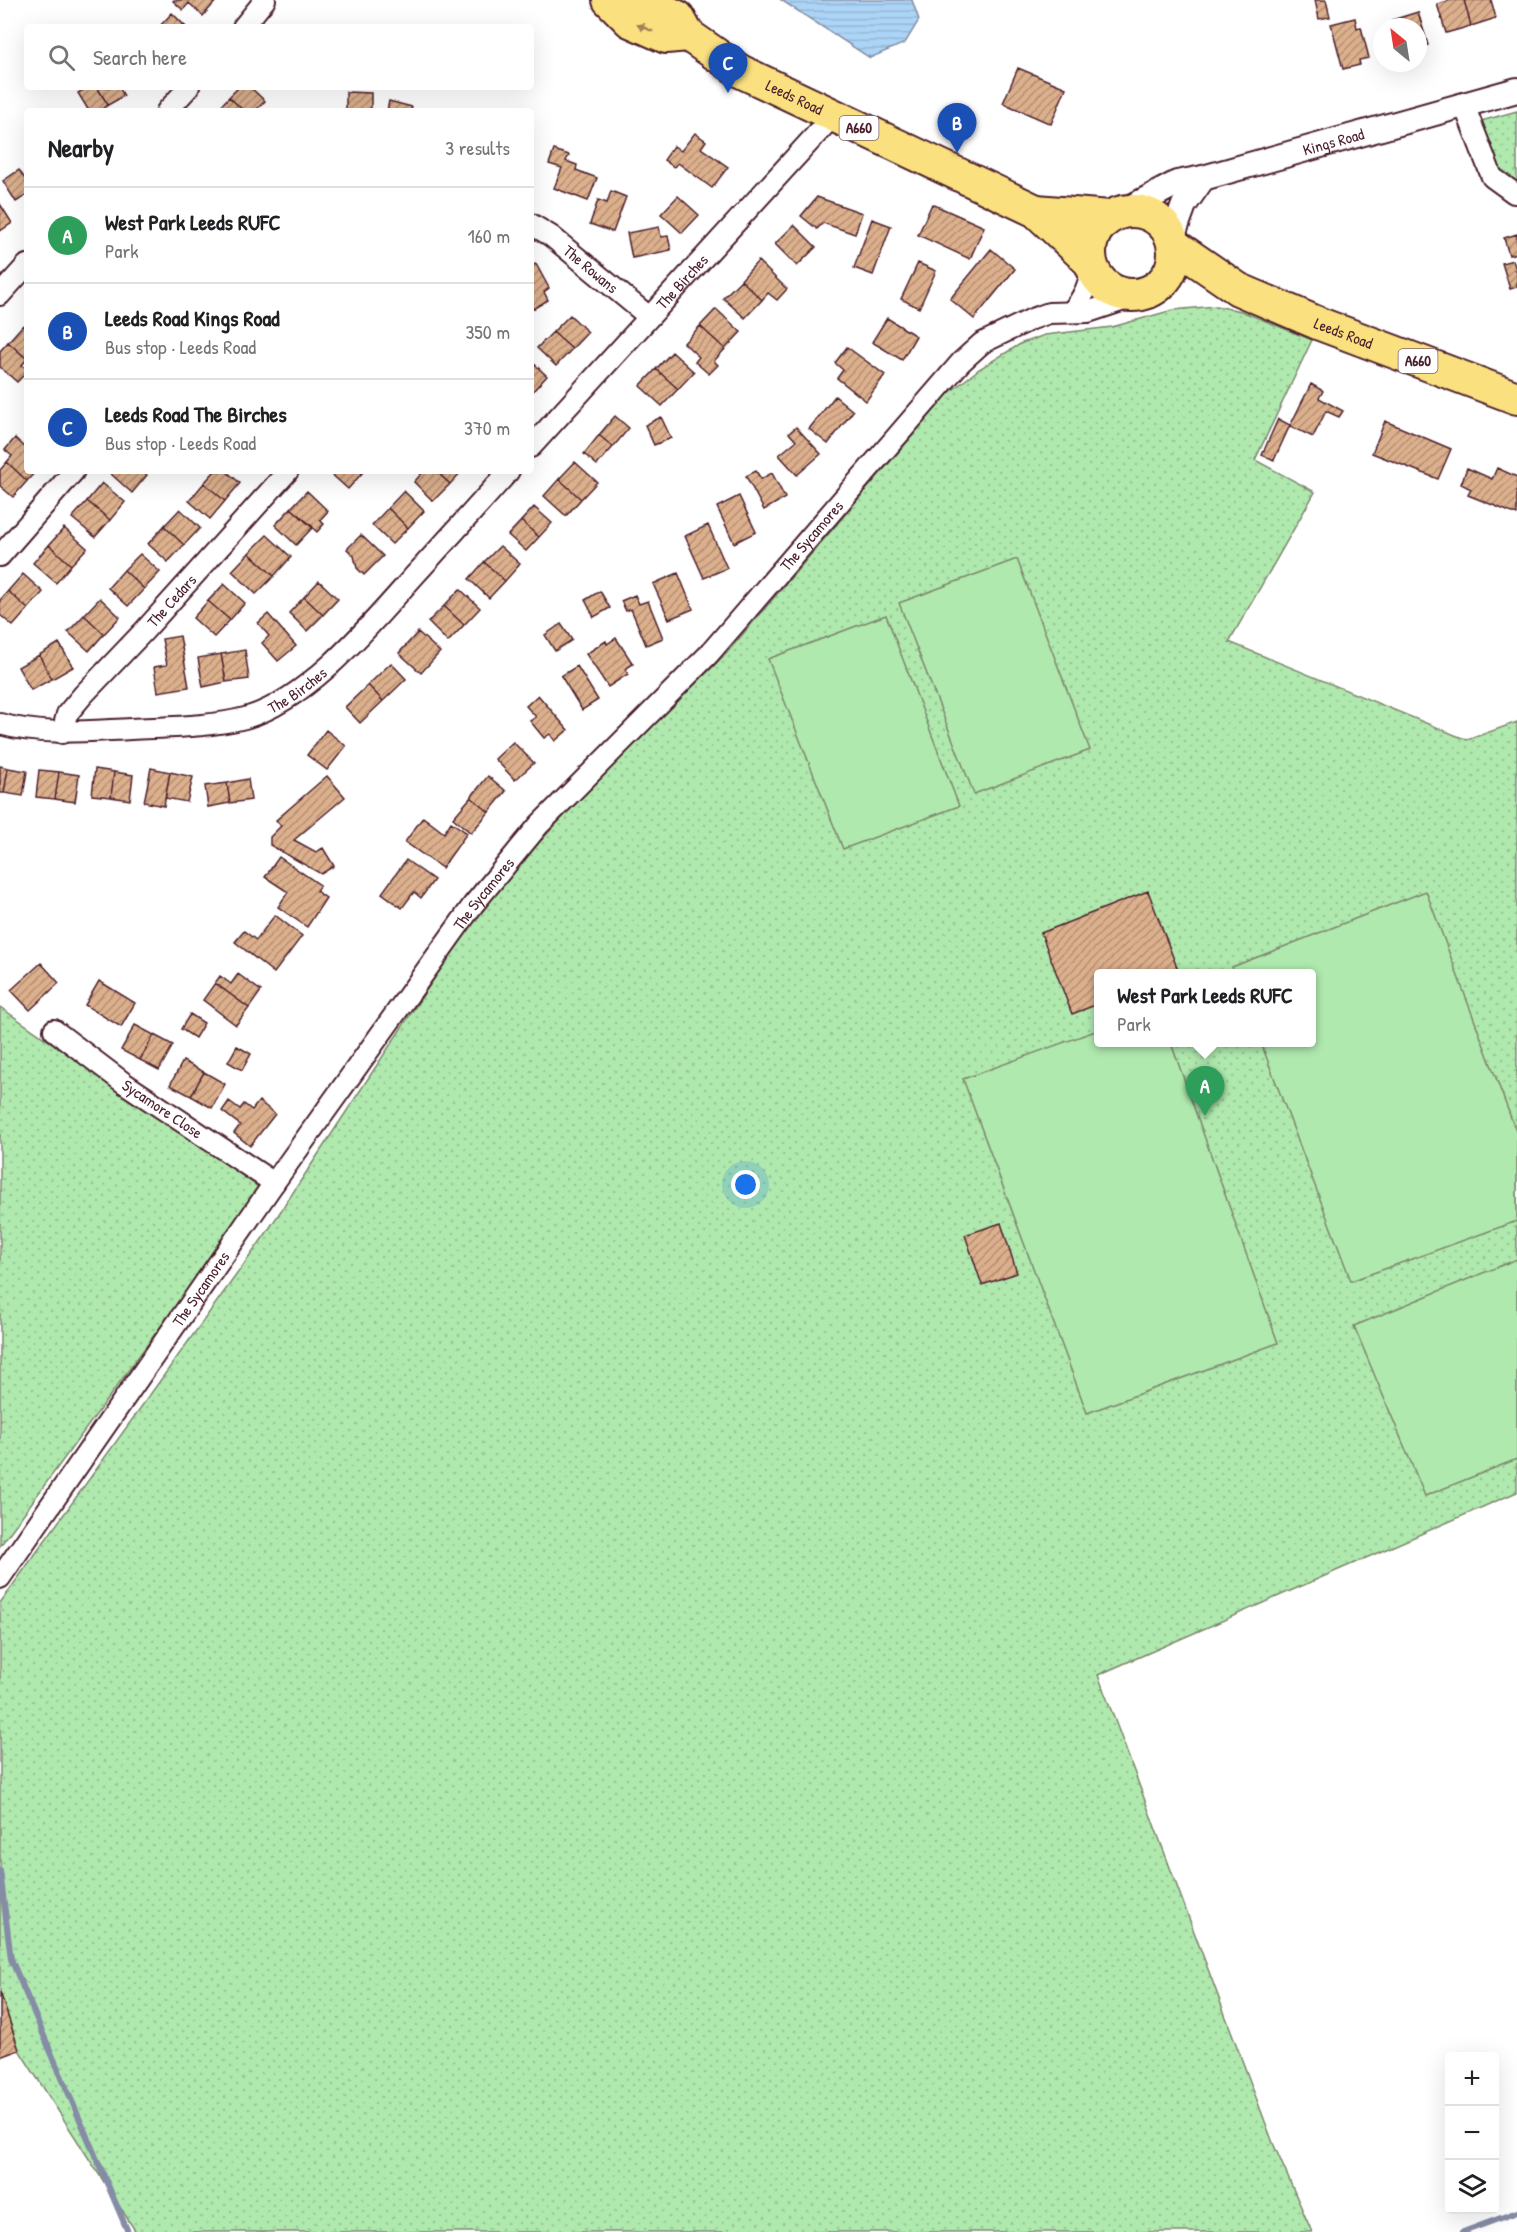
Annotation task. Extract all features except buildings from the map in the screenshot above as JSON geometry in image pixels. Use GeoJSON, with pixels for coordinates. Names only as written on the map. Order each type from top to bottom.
{"type":"FeatureCollection","features":[{"type":"Feature","properties":{"kind":"highway"},"geometry":{"type":"LineString","coordinates":[[612,0],[630,21],[666,37],[688,35]]}},
{"type":"Feature","properties":{"kind":"highway","name":"Leeds Road"},"geometry":{"type":"LineString","coordinates":[[640,0],[678,17],[688,35],[740,71],[1036,211],[1091,265]]}},
{"type":"Feature","properties":{"kind":"highway","name":"Leeds Road"},"geometry":{"type":"LineString","coordinates":[[1036,211],[1116,214]]}},
{"type":"Feature","properties":{"kind":"highway"},"geometry":{"type":"LineString","coordinates":[[1134,211],[1146,213],[1162,223],[1173,242],[1174,258],[1171,270],[1164,281],[1146,293],[1136,296],[1122,295],[1109,289],[1099,280],[1091,265],[1089,248],[1093,236],[1100,225],[1116,214],[1134,211]]}},
{"type":"Feature","properties":{"kind":"highway","name":"Leeds Road"},"geometry":{"type":"LineString","coordinates":[[1173,242],[1238,289],[1320,324],[1517,398]]}},
{"type":"Feature","properties":{"kind":"highway","name":"Leeds Road"},"geometry":{"type":"LineString","coordinates":[[1164,281],[1196,282],[1238,289]]}},
{"type":"Feature","properties":{"kind":"street"},"geometry":{"type":"LineString","coordinates":[[245,24],[265,0]]}},
{"type":"Feature","properties":{"kind":"street"},"geometry":{"type":"LineString","coordinates":[[170,108],[186,90]]}},
{"type":"Feature","properties":{"kind":"street","name":"Kings Road"},"geometry":{"type":"LineString","coordinates":[[1116,214],[1177,183],[1203,178],[1517,90]]}},
{"type":"Feature","properties":{"kind":"street"},"geometry":{"type":"LineString","coordinates":[[1464,105],[1492,177],[1514,194],[1517,193]]}},
{"type":"Feature","properties":{"kind":"street","name":"The Birches"},"geometry":{"type":"LineString","coordinates":[[534,444],[648,316],[833,116]]}},
{"type":"Feature","properties":{"kind":"street"},"geometry":{"type":"LineString","coordinates":[[1173,242],[1184,205],[1203,178]]}},
{"type":"Feature","properties":{"kind":"street","name":"The Rowans"},"geometry":{"type":"LineString","coordinates":[[534,226],[551,236],[648,316]]}},
{"type":"Feature","properties":{"kind":"street"},"geometry":{"type":"LineString","coordinates":[[1072,311],[1083,299],[1088,288],[1091,265]]}},
{"type":"Feature","properties":{"kind":"street"},"geometry":{"type":"LineString","coordinates":[[0,295],[24,268]]}},
{"type":"Feature","properties":{"kind":"street","name":"The Sycamores"},"geometry":{"type":"LineString","coordinates":[[0,1578],[274,1183],[473,905],[539,825],[709,654],[961,362],[982,343],[1007,330],[1050,313],[1088,312],[1136,296]]}},
{"type":"Feature","properties":{"kind":"street"},"geometry":{"type":"LineString","coordinates":[[0,556],[71,474]]}},
{"type":"Feature","properties":{"kind":"street","name":"The Cedars"},"geometry":{"type":"LineString","coordinates":[[62,733],[67,714],[82,695],[145,630],[285,474]]}},
{"type":"Feature","properties":{"kind":"street","name":"The Birches"},"geometry":{"type":"LineString","coordinates":[[0,724],[21,730],[62,733],[217,722],[246,718],[278,703],[321,674],[364,632],[506,474]]}},
{"type":"Feature","properties":{"kind":"street","name":"Sycamore Close"},"geometry":{"type":"LineString","coordinates":[[54,1029],[124,1083],[274,1183]]}},
{"type":"Feature","properties":{"kind":"green space"},"geometry":{"type":"Polygon","coordinates":[[[1517,111],[1517,183],[1501,171],[1496,164],[1488,149],[1481,121],[1517,111]]]}},
{"type":"Feature","properties":{"kind":"green space"},"geometry":{"type":"Polygon","coordinates":[[[1216,306],[1241,311],[1312,340],[1255,460],[1315,492],[1229,642],[1467,740],[1517,722],[1517,1492],[1098,1675],[1273,2143],[1312,2232],[136,2232],[19,2050],[0,1992],[0,1603],[265,1235],[466,930],[526,856],[615,762],[725,655],[949,393],[979,369],[1022,343],[1045,335],[1112,327],[1173,310],[1216,306]]]}},
{"type":"Feature","properties":{"kind":"green space"},"geometry":{"type":"Polygon","coordinates":[[[1017,559],[1090,750],[974,794],[899,603],[1017,559]]]}},
{"type":"Feature","properties":{"kind":"green space"},"geometry":{"type":"Polygon","coordinates":[[[886,615],[959,806],[843,849],[768,659],[886,615]]]}},
{"type":"Feature","properties":{"kind":"green space"},"geometry":{"type":"Polygon","coordinates":[[[1426,891],[1517,1134],[1517,1221],[1351,1281],[1263,1047],[1316,1047],[1316,969],[1233,969],[1232,967],[1426,891]]]}},
{"type":"Feature","properties":{"kind":"green space"},"geometry":{"type":"Polygon","coordinates":[[[0,1007],[261,1189],[0,1546],[0,1007]]]}},
{"type":"Feature","properties":{"kind":"green space"},"geometry":{"type":"Polygon","coordinates":[[[1094,1031],[1094,1047],[1172,1047],[1278,1343],[1087,1413],[963,1079],[1094,1031]]]}},
{"type":"Feature","properties":{"kind":"green space"},"geometry":{"type":"Polygon","coordinates":[[[1517,1259],[1517,1459],[1425,1496],[1354,1326],[1517,1259]]]}},
{"type":"Feature","properties":{"kind":"water"},"geometry":{"type":"Polygon","coordinates":[[[781,0],[912,0],[919,20],[905,43],[870,58],[781,0]]]}},
{"type":"Feature","properties":{"kind":"waterway"},"geometry":{"type":"LineString","coordinates":[[0,1871],[11,1959],[128,2232]]}},
{"type":"Feature","properties":{"kind":"waterway"},"geometry":{"type":"LineString","coordinates":[[1463,2232],[1517,2212]]}},
{"type":"Feature","properties":{"kind":"place","name":"Leeds Road The Birches"},"geometry":{"type":"Point","coordinates":[728,93]}},
{"type":"Feature","properties":{"kind":"place","name":"Leeds Road Kings Road"},"geometry":{"type":"Point","coordinates":[957,153]}},
{"type":"Feature","properties":{"kind":"place","name":"West Park Leeds RUFC"},"geometry":{"type":"Point","coordinates":[1205,1116]}}]}
